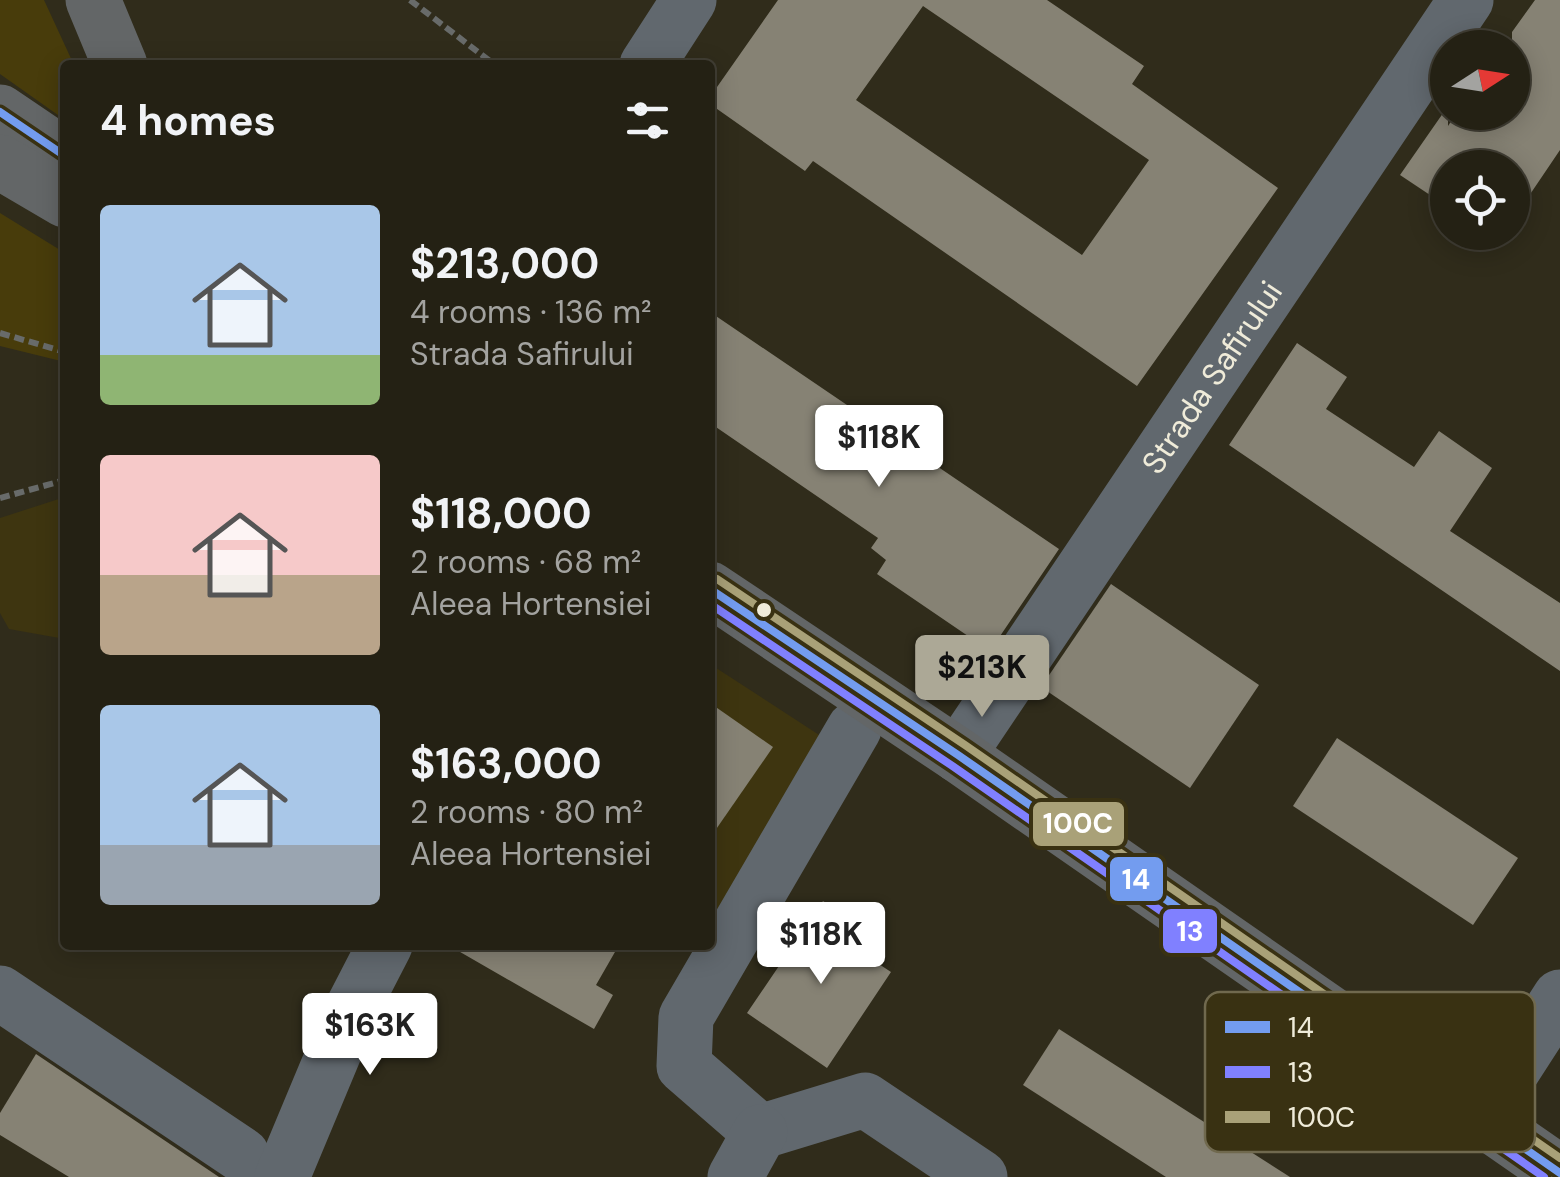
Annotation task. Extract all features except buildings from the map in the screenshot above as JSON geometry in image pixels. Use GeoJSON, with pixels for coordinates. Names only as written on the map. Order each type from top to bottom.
{"type":"FeatureCollection","features":[{"type":"Feature","properties":{"kind":"main road"},"geometry":{"type":"LineString","coordinates":[[93,0],[118,60]]}},
{"type":"Feature","properties":{"kind":"main road"},"geometry":{"type":"LineString","coordinates":[[0,112],[60,153]]}},
{"type":"Feature","properties":{"kind":"main road"},"geometry":{"type":"LineString","coordinates":[[0,162],[60,197]]}},
{"type":"Feature","properties":{"kind":"main road"},"geometry":{"type":"LineString","coordinates":[[715,591],[1299,992]]}},
{"type":"Feature","properties":{"kind":"main road"},"geometry":{"type":"LineString","coordinates":[[715,636],[1240,992]]}},
{"type":"Feature","properties":{"kind":"main road"},"geometry":{"type":"LineString","coordinates":[[1475,1152],[1512,1177]]}},
{"type":"Feature","properties":{"kind":"main road"},"geometry":{"type":"LineString","coordinates":[[1529,1152],[1560,1173]]}},
{"type":"Feature","properties":{"kind":"street"},"geometry":{"type":"LineString","coordinates":[[651,60],[689,0]]}},
{"type":"Feature","properties":{"kind":"street","name":"Strada Safirului"},"geometry":{"type":"LineString","coordinates":[[958,755],[1466,0]]}},
{"type":"Feature","properties":{"kind":"street"},"geometry":{"type":"LineString","coordinates":[[715,948],[854,729]]}},
{"type":"Feature","properties":{"kind":"street"},"geometry":{"type":"LineString","coordinates":[[0,993],[262,1166],[382,950]]}},
{"type":"Feature","properties":{"kind":"street"},"geometry":{"type":"LineString","coordinates":[[714,950],[686,1017],[684,1066],[747,1154],[866,1100],[980,1177]]}},
{"type":"Feature","properties":{"kind":"street"},"geometry":{"type":"LineString","coordinates":[[1535,1036],[1560,997]]}},
{"type":"Feature","properties":{"kind":"path"},"geometry":{"type":"LineString","coordinates":[[410,0],[488,60]]}},
{"type":"Feature","properties":{"kind":"path"},"geometry":{"type":"LineString","coordinates":[[0,333],[60,351]]}},
{"type":"Feature","properties":{"kind":"path"},"geometry":{"type":"LineString","coordinates":[[0,498],[60,481]]}},
{"type":"Feature","properties":{"kind":"shaded area"},"geometry":{"type":"Polygon","coordinates":[[[0,0],[44,0],[72,60],[60,60],[60,116],[0,74],[0,0]]]}},
{"type":"Feature","properties":{"kind":"shaded area"},"geometry":{"type":"Polygon","coordinates":[[[0,213],[60,250],[60,361],[0,346],[0,213]]]}},
{"type":"Feature","properties":{"kind":"shaded area"},"geometry":{"type":"Polygon","coordinates":[[[60,499],[60,638],[9,629],[0,613],[0,518],[60,499]]]}},
{"type":"Feature","properties":{"kind":"shaded area"},"geometry":{"type":"Polygon","coordinates":[[[715,667],[833,744],[715,922],[715,667]]]}},
{"type":"Feature","properties":{"kind":"transit line","name":"14"},"geometry":{"type":"LineString","coordinates":[[0,112],[60,153]]}},
{"type":"Feature","properties":{"kind":"transit line","name":"100C"},"geometry":{"type":"LineString","coordinates":[[717,579],[1321,992]]}},
{"type":"Feature","properties":{"kind":"transit line","name":"14"},"geometry":{"type":"LineString","coordinates":[[715,592],[1299,992]]}},
{"type":"Feature","properties":{"kind":"transit line","name":"13"},"geometry":{"type":"LineString","coordinates":[[715,607],[951,765],[1278,992]]}},
{"type":"Feature","properties":{"kind":"transit line","name":"100C"},"geometry":{"type":"LineString","coordinates":[[1535,1141],[1560,1158]]}},
{"type":"Feature","properties":{"kind":"transit line","name":"13"},"geometry":{"type":"LineString","coordinates":[[1508,1152],[1544,1177]]}},
{"type":"Feature","properties":{"kind":"transit line","name":"14"},"geometry":{"type":"LineString","coordinates":[[1530,1152],[1560,1173]]}}]}
